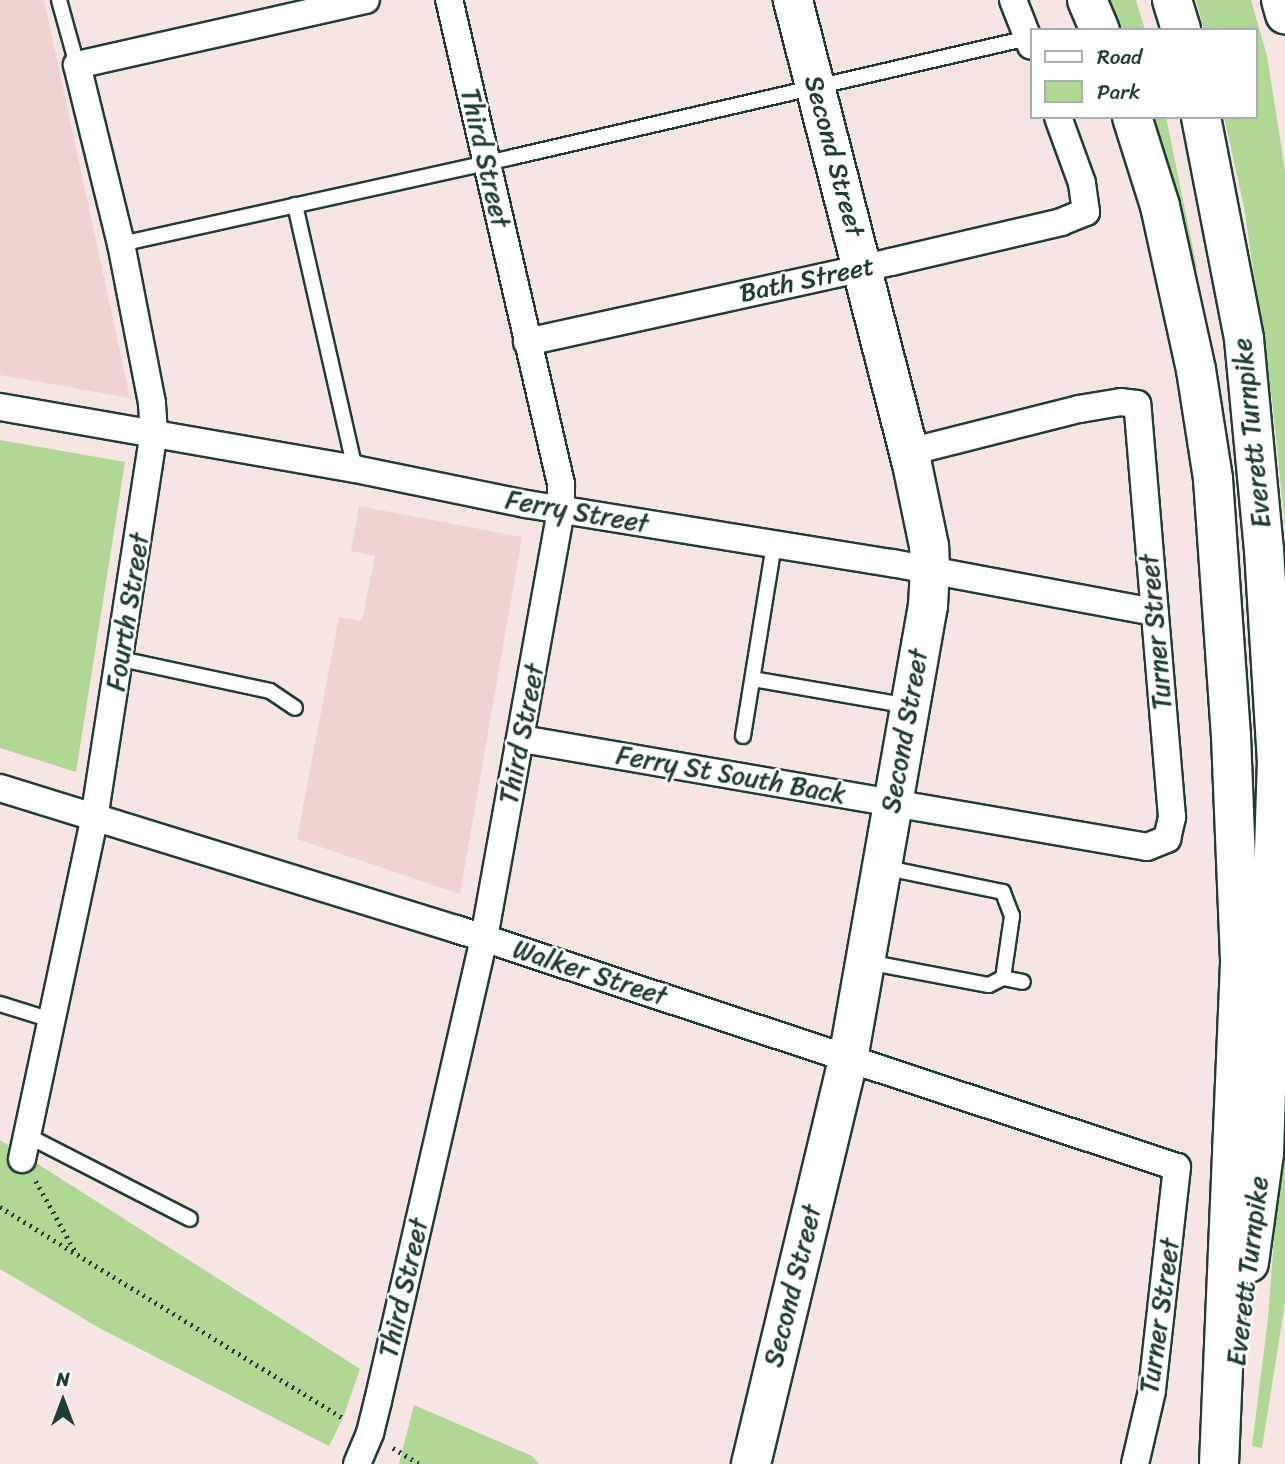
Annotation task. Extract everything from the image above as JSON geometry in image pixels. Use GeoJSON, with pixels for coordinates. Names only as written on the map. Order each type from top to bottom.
{"type":"FeatureCollection","features":[{"type":"Feature","properties":{"kind":"main road","name":"Second Street"},"geometry":{"type":"LineString","coordinates":[[751,1464],[848,1059],[928,606],[930,571],[929,546],[909,452],[864,268],[793,0]]}},
{"type":"Feature","properties":{"kind":"main road"},"geometry":{"type":"LineString","coordinates":[[1087,0],[1099,28]]}},
{"type":"Feature","properties":{"kind":"main road"},"geometry":{"type":"LineString","coordinates":[[1172,0],[1180,28]]}},
{"type":"Feature","properties":{"kind":"main road"},"geometry":{"type":"LineString","coordinates":[[1281,0],[1285,14]]}},
{"type":"Feature","properties":{"kind":"main road"},"geometry":{"type":"LineString","coordinates":[[1133,119],[1163,219],[1196,370],[1211,466],[1231,736],[1240,963],[1221,1464]]}},
{"type":"Feature","properties":{"kind":"main road","name":"Everett Turnpike"},"geometry":{"type":"LineString","coordinates":[[1201,119],[1244,339],[1264,550],[1278,760],[1264,1153],[1221,1464]]}},
{"type":"Feature","properties":{"kind":"street"},"geometry":{"type":"LineString","coordinates":[[77,65],[284,8],[366,0]]}},
{"type":"Feature","properties":{"kind":"street","name":"Third Street"},"geometry":{"type":"LineString","coordinates":[[357,1464],[370,1433],[484,938],[522,739],[561,509],[561,484],[449,0]]}},
{"type":"Feature","properties":{"kind":"street"},"geometry":{"type":"LineString","coordinates":[[1013,0],[1030,42]]}},
{"type":"Feature","properties":{"kind":"street","name":"Fourth Street"},"geometry":{"type":"LineString","coordinates":[[24,1147],[94,819],[121,659],[154,433],[152,403],[121,244],[77,65]]}},
{"type":"Feature","properties":{"kind":"street","name":"Bath Street"},"geometry":{"type":"LineString","coordinates":[[527,342],[864,268],[1061,222],[1086,212],[1082,183],[1059,119]]}},
{"type":"Feature","properties":{"kind":"street","name":"Turner Street"},"geometry":{"type":"LineString","coordinates":[[909,452],[1079,409],[1121,402],[1136,404],[1172,817],[1167,839],[1147,847]]}},
{"type":"Feature","properties":{"kind":"street","name":"Ferry Street"},"geometry":{"type":"LineString","coordinates":[[0,407],[355,469],[561,509],[1154,612]]}},
{"type":"Feature","properties":{"kind":"street","name":"Ferry St South Back"},"geometry":{"type":"LineString","coordinates":[[522,739],[1147,847]]}},
{"type":"Feature","properties":{"kind":"street","name":"Walker Street"},"geometry":{"type":"LineString","coordinates":[[0,788],[484,938],[1177,1167]]}},
{"type":"Feature","properties":{"kind":"street","name":"Turner Street"},"geometry":{"type":"LineString","coordinates":[[1135,1464],[1152,1391],[1177,1167]]}},
{"type":"Feature","properties":{"kind":"lane"},"geometry":{"type":"LineString","coordinates":[[59,0],[77,65]]}},
{"type":"Feature","properties":{"kind":"lane"},"geometry":{"type":"LineString","coordinates":[[121,244],[816,87],[1030,42]]}},
{"type":"Feature","properties":{"kind":"lane"},"geometry":{"type":"LineString","coordinates":[[295,205],[355,469]]}},
{"type":"Feature","properties":{"kind":"lane"},"geometry":{"type":"LineString","coordinates":[[743,736],[774,544]]}},
{"type":"Feature","properties":{"kind":"lane"},"geometry":{"type":"LineString","coordinates":[[121,659],[271,691],[295,708]]}},
{"type":"Feature","properties":{"kind":"lane"},"geometry":{"type":"LineString","coordinates":[[753,679],[909,706]]}},
{"type":"Feature","properties":{"kind":"lane"},"geometry":{"type":"LineString","coordinates":[[881,867],[1003,892],[1012,916],[1003,978]]}},
{"type":"Feature","properties":{"kind":"lane"},"geometry":{"type":"LineString","coordinates":[[865,961],[989,985],[1003,978],[1023,982]]}},
{"type":"Feature","properties":{"kind":"lane"},"geometry":{"type":"LineString","coordinates":[[0,1004],[51,1020]]}},
{"type":"Feature","properties":{"kind":"lane"},"geometry":{"type":"LineString","coordinates":[[24,1147],[190,1219]]}},
{"type":"Feature","properties":{"kind":"path"},"geometry":{"type":"LineString","coordinates":[[24,1147],[76,1254]]}},
{"type":"Feature","properties":{"kind":"path"},"geometry":{"type":"LineString","coordinates":[[0,1207],[420,1464]]}},
{"type":"Feature","properties":{"kind":"shaded area"},"geometry":{"type":"Polygon","coordinates":[[[0,0],[44,0],[130,398],[0,375],[0,0]]]}},
{"type":"Feature","properties":{"kind":"shaded area"},"geometry":{"type":"Polygon","coordinates":[[[359,506],[522,537],[460,894],[297,839],[339,617],[362,621],[375,556],[351,551],[359,506]]]}},
{"type":"Feature","properties":{"kind":"green space"},"geometry":{"type":"Polygon","coordinates":[[[1103,0],[1136,0],[1144,28],[1113,28],[1103,0]]]}},
{"type":"Feature","properties":{"kind":"green space"},"geometry":{"type":"Polygon","coordinates":[[[1196,0],[1251,0],[1267,56],[1285,170],[1285,526],[1272,399],[1244,207],[1224,119],[1257,119],[1257,28],[1203,28],[1196,0]]]}},
{"type":"Feature","properties":{"kind":"green space"},"geometry":{"type":"Polygon","coordinates":[[[1147,119],[1166,119],[1197,268],[1191,269],[1147,119]]]}},
{"type":"Feature","properties":{"kind":"green space"},"geometry":{"type":"Polygon","coordinates":[[[0,440],[125,462],[76,772],[0,748],[0,440]]]}},
{"type":"Feature","properties":{"kind":"green space"},"geometry":{"type":"Polygon","coordinates":[[[1285,1092],[1285,1303],[1262,1448],[1252,1446],[1268,1319],[1285,1092]]]}},
{"type":"Feature","properties":{"kind":"green space"},"geometry":{"type":"Polygon","coordinates":[[[0,1140],[360,1369],[343,1418],[329,1446],[101,1329],[0,1269],[0,1140]]]}},
{"type":"Feature","properties":{"kind":"green space"},"geometry":{"type":"Polygon","coordinates":[[[414,1405],[532,1456],[539,1464],[399,1464],[414,1405]]]}}]}
